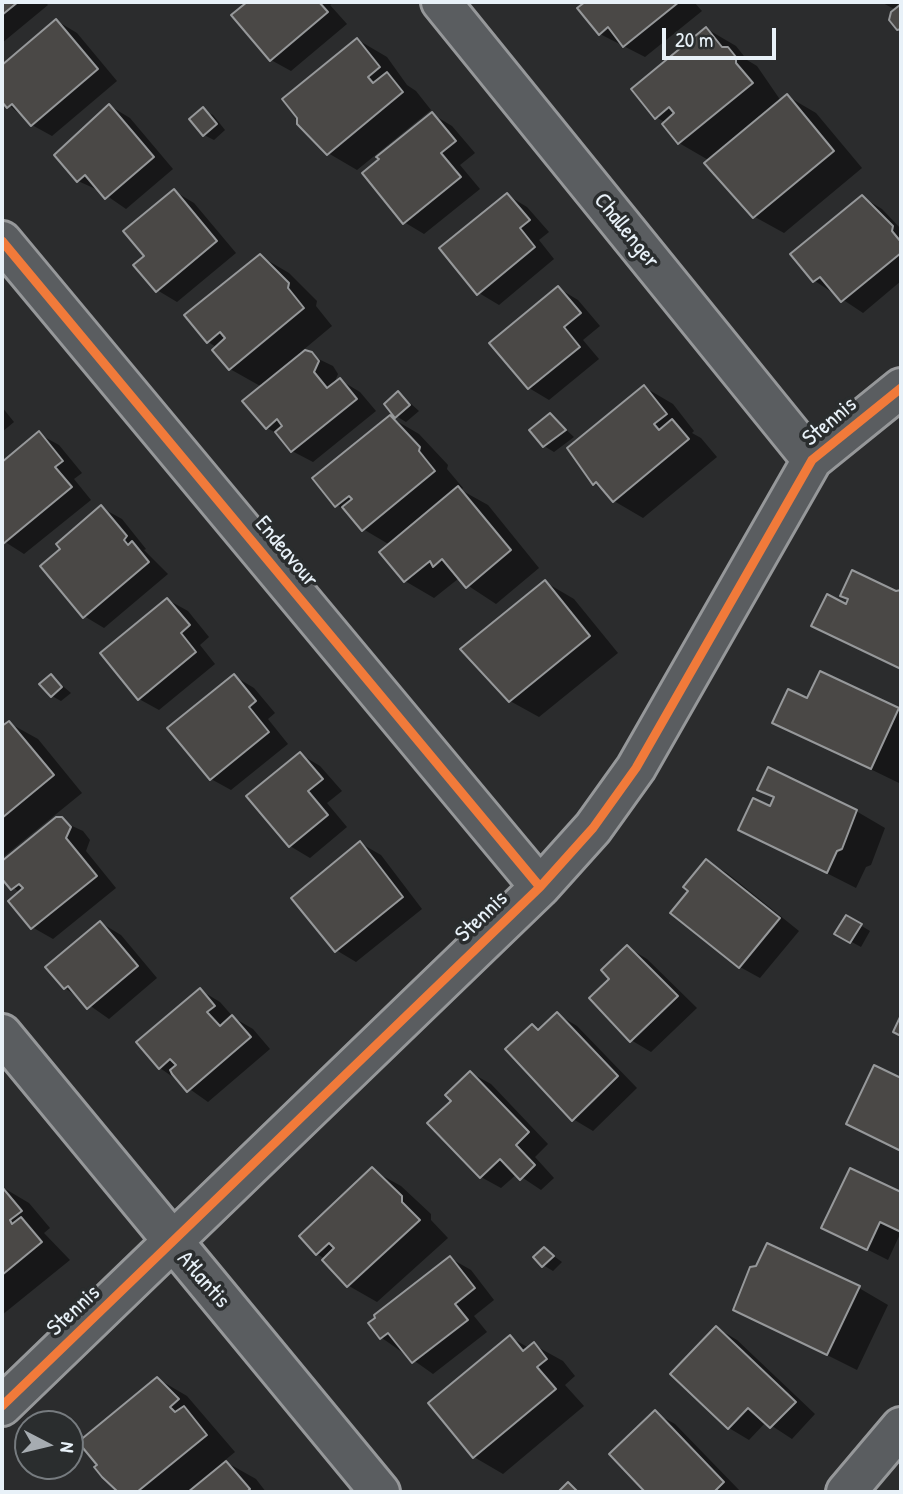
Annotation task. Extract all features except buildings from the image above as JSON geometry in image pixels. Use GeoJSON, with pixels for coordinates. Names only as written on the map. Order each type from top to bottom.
{"type":"FeatureCollection","features":[{"type":"Feature","properties":{"kind":"street","name":"Challenger"},"geometry":{"type":"LineString","coordinates":[[441,2],[812,460]]}},
{"type":"Feature","properties":{"kind":"street","name":"Endeavour"},"geometry":{"type":"LineString","coordinates":[[2,241],[540,887]]}},
{"type":"Feature","properties":{"kind":"street","name":"Stennis"},"geometry":{"type":"LineString","coordinates":[[2,1406],[173,1244],[540,887],[593,828],[636,768],[812,460],[901,388]]}},
{"type":"Feature","properties":{"kind":"street","name":"Atlantis"},"geometry":{"type":"LineString","coordinates":[[2,1034],[380,1492]]}},
{"type":"Feature","properties":{"kind":"street"},"geometry":{"type":"LineString","coordinates":[[846,1492],[901,1427]]}},
{"type":"Feature","properties":{"kind":"cycle path"},"geometry":{"type":"LineString","coordinates":[[2,241],[540,887]]}},
{"type":"Feature","properties":{"kind":"cycle path"},"geometry":{"type":"LineString","coordinates":[[2,1406],[540,887],[593,828],[636,768],[812,460],[901,388]]}}]}
